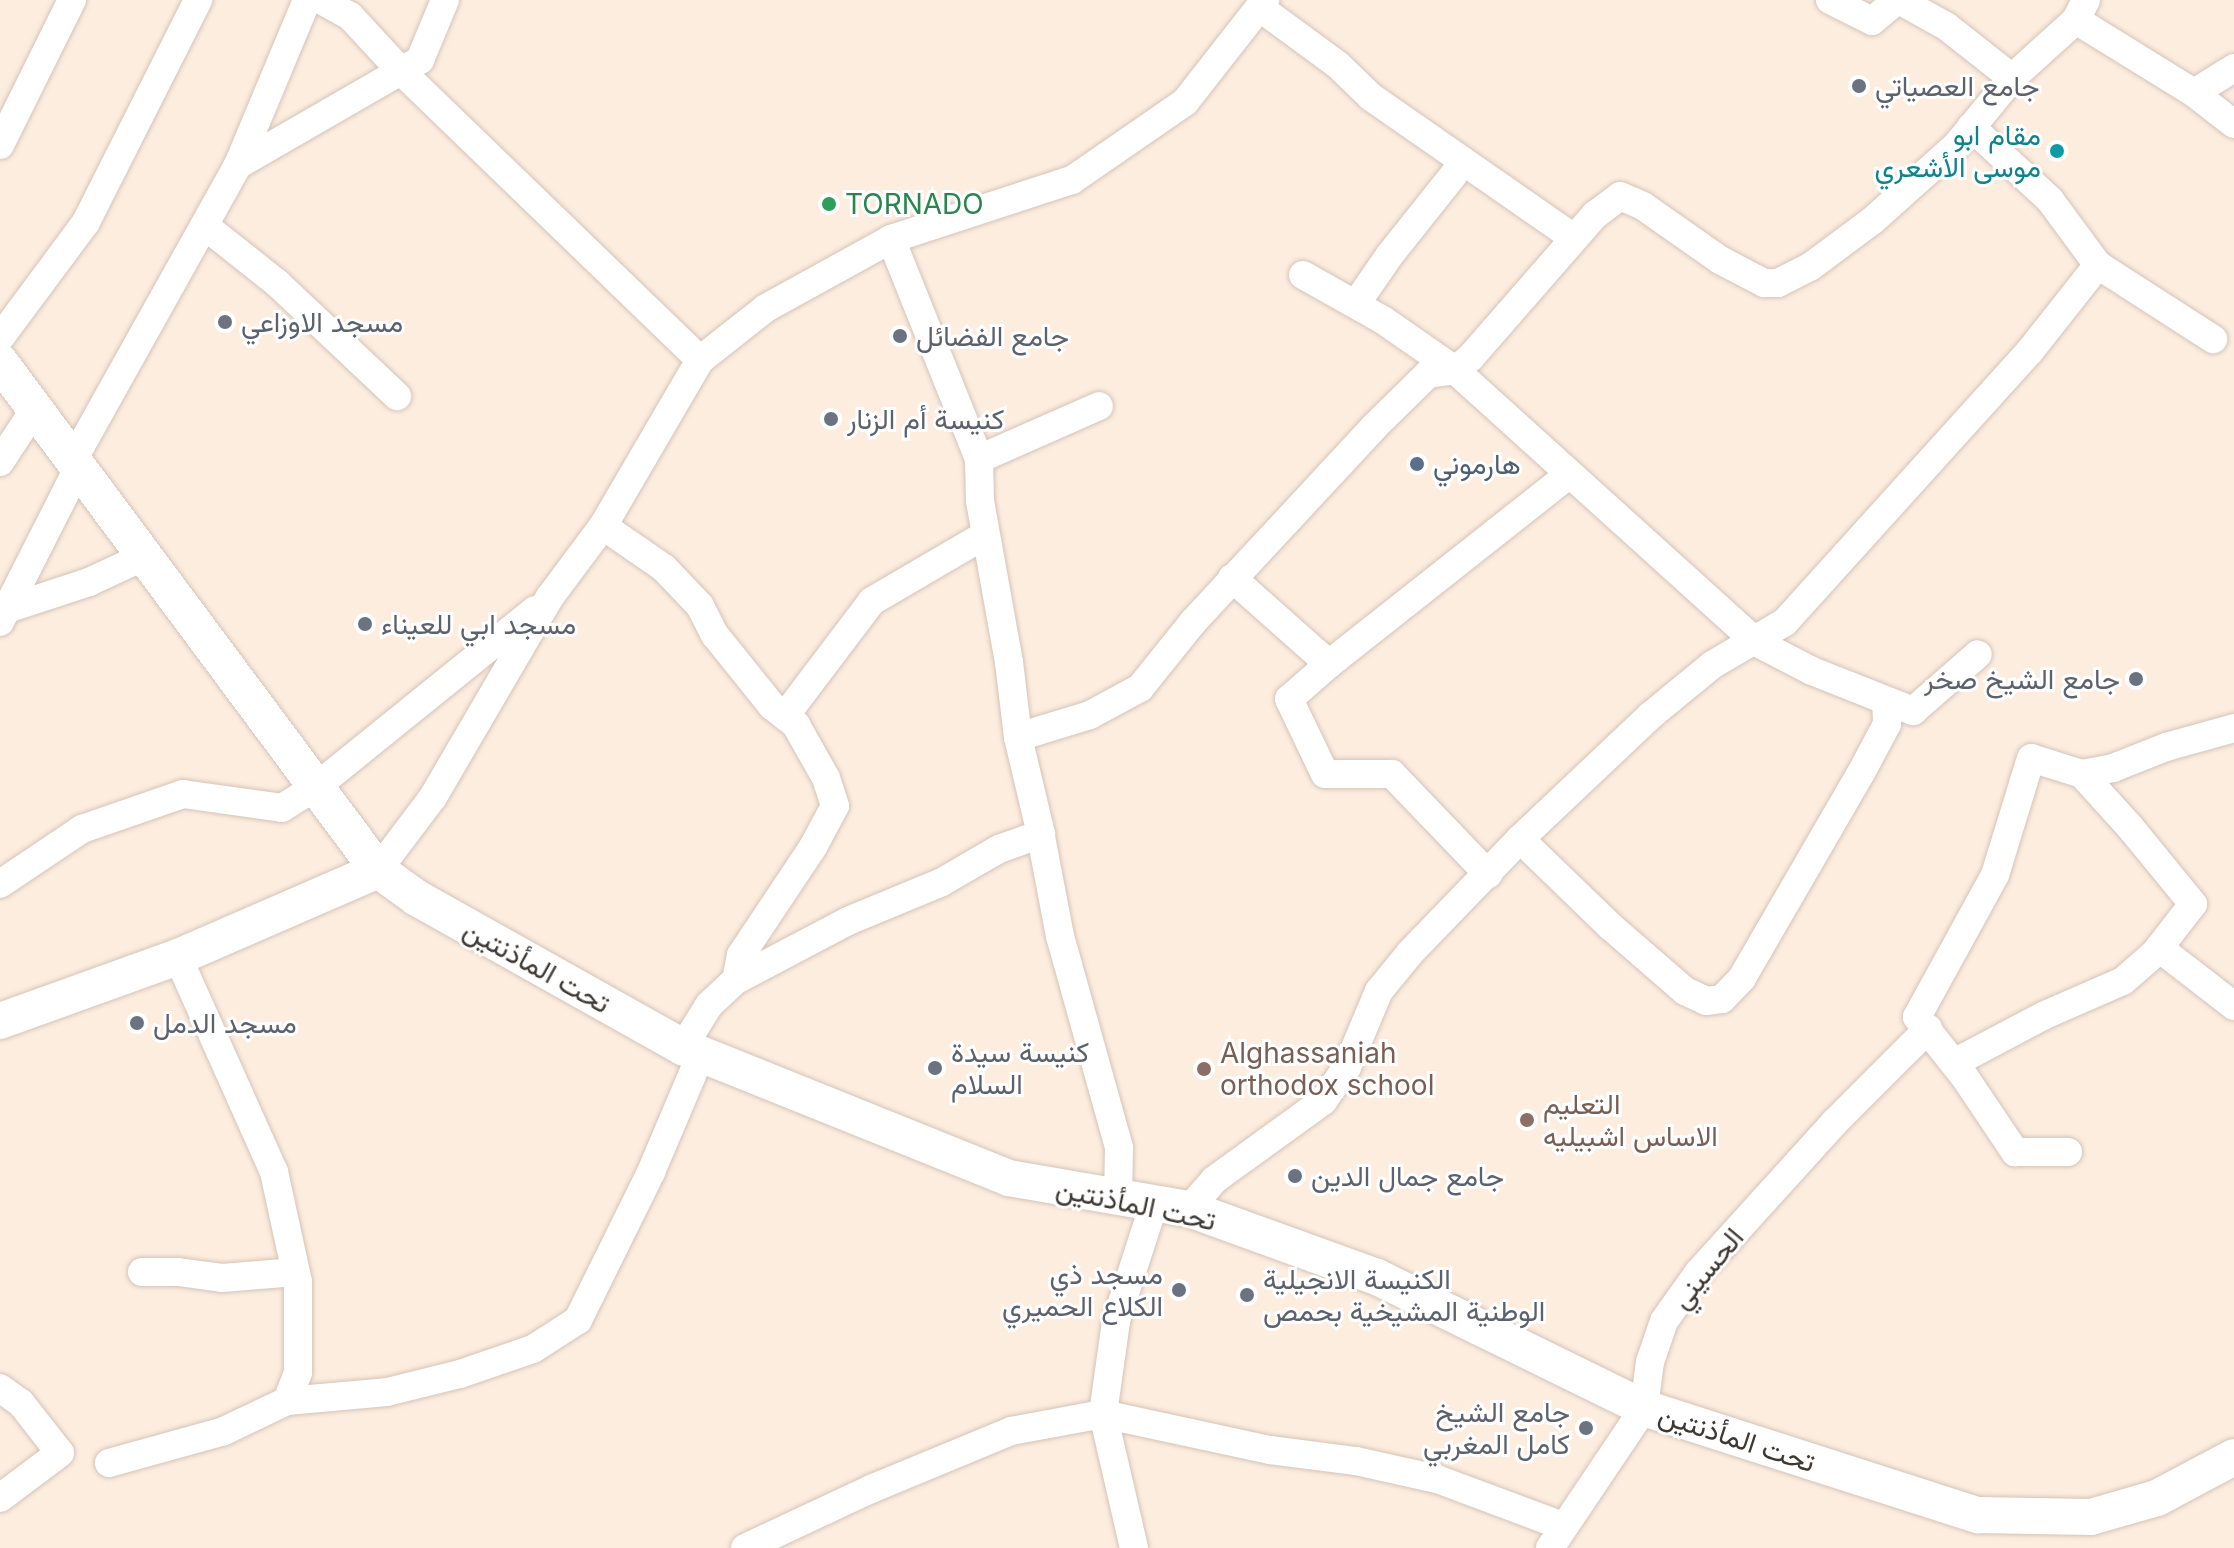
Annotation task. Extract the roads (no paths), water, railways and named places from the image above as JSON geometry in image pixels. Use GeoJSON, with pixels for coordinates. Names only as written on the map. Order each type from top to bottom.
{"type":"FeatureCollection","features":[{"type":"Feature","properties":{"kind":"street"},"geometry":{"type":"LineString","coordinates":[[0,145],[72,0]]}},
{"type":"Feature","properties":{"kind":"street"},"geometry":{"type":"LineString","coordinates":[[0,338],[86,222],[198,0]]}},
{"type":"Feature","properties":{"kind":"street"},"geometry":{"type":"LineString","coordinates":[[4,616],[74,476],[73,460],[238,165],[307,0]]}},
{"type":"Feature","properties":{"kind":"street"},"geometry":{"type":"LineString","coordinates":[[321,0],[350,16],[401,71],[700,360]]}},
{"type":"Feature","properties":{"kind":"street"},"geometry":{"type":"LineString","coordinates":[[238,165],[420,60],[445,0]]}},
{"type":"Feature","properties":{"kind":"street"},"geometry":{"type":"LineString","coordinates":[[1830,0],[1872,21],[1898,0],[1946,26],[2012,78]]}},
{"type":"Feature","properties":{"kind":"street"},"geometry":{"type":"LineString","coordinates":[[0,1021],[178,957],[378,870],[433,797],[550,597],[603,526],[700,360],[766,308],[891,239],[1072,180],[1185,102],[1262,3],[1338,65],[1371,97],[1574,238]]}},
{"type":"Feature","properties":{"kind":"street"},"geometry":{"type":"LineString","coordinates":[[1018,737],[1090,715],[1140,688],[1166,652],[1232,578],[1428,374],[1455,370],[1471,357],[1595,215],[1620,196],[1643,206],[1720,260],[1764,283],[1778,283],[1810,267],[1872,221],[1956,146],[2012,78],[2081,10],[2234,124]]}},
{"type":"Feature","properties":{"kind":"street"},"geometry":{"type":"LineString","coordinates":[[2194,93],[2234,68]]}},
{"type":"Feature","properties":{"kind":"street"},"geometry":{"type":"LineString","coordinates":[[1971,127],[2050,200],[2098,265],[2213,339]]}},
{"type":"Feature","properties":{"kind":"street"},"geometry":{"type":"LineString","coordinates":[[1356,304],[1389,256],[1463,163]]}},
{"type":"Feature","properties":{"kind":"street"},"geometry":{"type":"LineString","coordinates":[[205,226],[277,283],[397,396]]}},
{"type":"Feature","properties":{"kind":"street"},"geometry":{"type":"LineString","coordinates":[[891,239],[979,459],[985,535],[1009,662],[1018,737],[1041,834],[1060,936],[1119,1148],[1118,1198]]}},
{"type":"Feature","properties":{"kind":"street"},"geometry":{"type":"LineString","coordinates":[[1134,1548],[1103,1414],[1116,1321],[1171,1207],[1214,1180],[1323,1101],[1347,1067],[1379,991],[1410,953],[1520,839],[1650,716],[1712,665],[1756,642],[1785,622],[2030,351],[2098,265]]}},
{"type":"Feature","properties":{"kind":"street"},"geometry":{"type":"LineString","coordinates":[[1303,275],[1356,304],[1455,370],[1756,642],[1913,711],[1978,654]]}},
{"type":"Feature","properties":{"kind":"street","name":"تحت المأذنتين"},"geometry":{"type":"LineString","coordinates":[[0,362],[378,870],[417,898],[692,1051],[1009,1178],[1171,1207],[1377,1277],[1644,1408],[1978,1515],[2091,1517],[2157,1498],[2234,1457]]}},
{"type":"Feature","properties":{"kind":"street"},"geometry":{"type":"LineString","coordinates":[[979,459],[1099,406]]}},
{"type":"Feature","properties":{"kind":"street"},"geometry":{"type":"LineString","coordinates":[[0,462],[35,409]]}},
{"type":"Feature","properties":{"kind":"street"},"geometry":{"type":"LineString","coordinates":[[1488,874],[1392,774],[1325,774],[1289,699],[1568,475]]}},
{"type":"Feature","properties":{"kind":"street"},"geometry":{"type":"LineString","coordinates":[[603,526],[664,568],[700,606],[715,635],[772,706],[796,725],[826,778],[835,806],[813,847],[741,955],[736,980]]}},
{"type":"Feature","properties":{"kind":"street"},"geometry":{"type":"LineString","coordinates":[[785,716],[872,601],[985,535]]}},
{"type":"Feature","properties":{"kind":"street"},"geometry":{"type":"LineString","coordinates":[[4,616],[145,556]]}},
{"type":"Feature","properties":{"kind":"street"},"geometry":{"type":"LineString","coordinates":[[1232,578],[1329,664]]}},
{"type":"Feature","properties":{"kind":"street"},"geometry":{"type":"LineString","coordinates":[[0,884],[82,829],[183,794],[282,808],[317,786],[550,597]]}},
{"type":"Feature","properties":{"kind":"street"},"geometry":{"type":"LineString","coordinates":[[1520,839],[1610,926],[1685,991],[1706,1001],[1722,999],[1742,978],[1861,773],[1887,724],[1886,701]]}},
{"type":"Feature","properties":{"kind":"street"},"geometry":{"type":"LineString","coordinates":[[2068,1152],[2015,1152],[1954,1063],[1917,1017],[1995,875],[2031,758],[2082,774],[2113,768],[2166,747],[2234,728]]}},
{"type":"Feature","properties":{"kind":"street"},"geometry":{"type":"LineString","coordinates":[[1954,1063],[2045,1015],[2123,981],[2159,948],[2193,904],[2082,774]]}},
{"type":"Feature","properties":{"kind":"street"},"geometry":{"type":"LineString","coordinates":[[109,1463],[224,1431],[287,1401],[387,1392],[460,1374],[533,1349],[578,1320],[651,1172],[709,1005],[736,980],[848,921],[942,882],[999,849],[1041,834]]}},
{"type":"Feature","properties":{"kind":"street"},"geometry":{"type":"LineString","coordinates":[[2159,948],[2234,1006]]}},
{"type":"Feature","properties":{"kind":"street"},"geometry":{"type":"LineString","coordinates":[[178,957],[274,1172],[296,1272],[298,1373],[287,1401]]}},
{"type":"Feature","properties":{"kind":"street","name":"الحسيني"},"geometry":{"type":"LineString","coordinates":[[1556,1537],[1644,1408],[1650,1362],[1664,1321],[1699,1272],[1835,1122],[1928,1029]]}},
{"type":"Feature","properties":{"kind":"street"},"geometry":{"type":"LineString","coordinates":[[142,1272],[178,1272],[222,1278],[296,1272]]}},
{"type":"Feature","properties":{"kind":"street"},"geometry":{"type":"LineString","coordinates":[[0,1388],[21,1403],[60,1453],[0,1498]]}},
{"type":"Feature","properties":{"kind":"street"},"geometry":{"type":"LineString","coordinates":[[745,1548],[871,1489],[1011,1431],[1103,1414],[1270,1450],[1356,1461],[1437,1479],[1556,1537]]}},
{"type":"Feature","properties":{"kind":"place","name":"جامع العصياتي"},"geometry":{"type":"Point","coordinates":[1859,86]}},
{"type":"Feature","properties":{"kind":"place","name":"مقام ابو موسى الأشعري"},"geometry":{"type":"Point","coordinates":[2057,151]}},
{"type":"Feature","properties":{"kind":"place","name":"TORNADO"},"geometry":{"type":"Point","coordinates":[829,204]}},
{"type":"Feature","properties":{"kind":"place","name":"مسجد الاوزاعي"},"geometry":{"type":"Point","coordinates":[225,322]}},
{"type":"Feature","properties":{"kind":"place","name":"جامع الفضائل"},"geometry":{"type":"Point","coordinates":[900,336]}},
{"type":"Feature","properties":{"kind":"place","name":"كنيسة أم الزنار"},"geometry":{"type":"Point","coordinates":[831,419]}},
{"type":"Feature","properties":{"kind":"place","name":"هارموني"},"geometry":{"type":"Point","coordinates":[1417,464]}},
{"type":"Feature","properties":{"kind":"place","name":"مسجد ابي للعيناء"},"geometry":{"type":"Point","coordinates":[365,624]}},
{"type":"Feature","properties":{"kind":"place","name":"جامع الشيخ صخر"},"geometry":{"type":"Point","coordinates":[2136,679]}},
{"type":"Feature","properties":{"kind":"place","name":"مسجد الدمل"},"geometry":{"type":"Point","coordinates":[137,1023]}},
{"type":"Feature","properties":{"kind":"place","name":"كنيسة سيدة السلام"},"geometry":{"type":"Point","coordinates":[935,1068]}},
{"type":"Feature","properties":{"kind":"place","name":"Alghassaniah orthodox school"},"geometry":{"type":"Point","coordinates":[1204,1069]}},
{"type":"Feature","properties":{"kind":"place","name":"التعلیم الاساس اشبیلیه"},"geometry":{"type":"Point","coordinates":[1527,1120]}},
{"type":"Feature","properties":{"kind":"place","name":"جامع جمال الدين"},"geometry":{"type":"Point","coordinates":[1295,1176]}},
{"type":"Feature","properties":{"kind":"place","name":"مسجد ذي الكلاع الحميري"},"geometry":{"type":"Point","coordinates":[1179,1290]}},
{"type":"Feature","properties":{"kind":"place","name":"الكنيسة الانجيلية الوطنية المشيخية بحمص"},"geometry":{"type":"Point","coordinates":[1247,1295]}},
{"type":"Feature","properties":{"kind":"place","name":"جامع الشيخ كامل المغربي"},"geometry":{"type":"Point","coordinates":[1586,1428]}}]}
